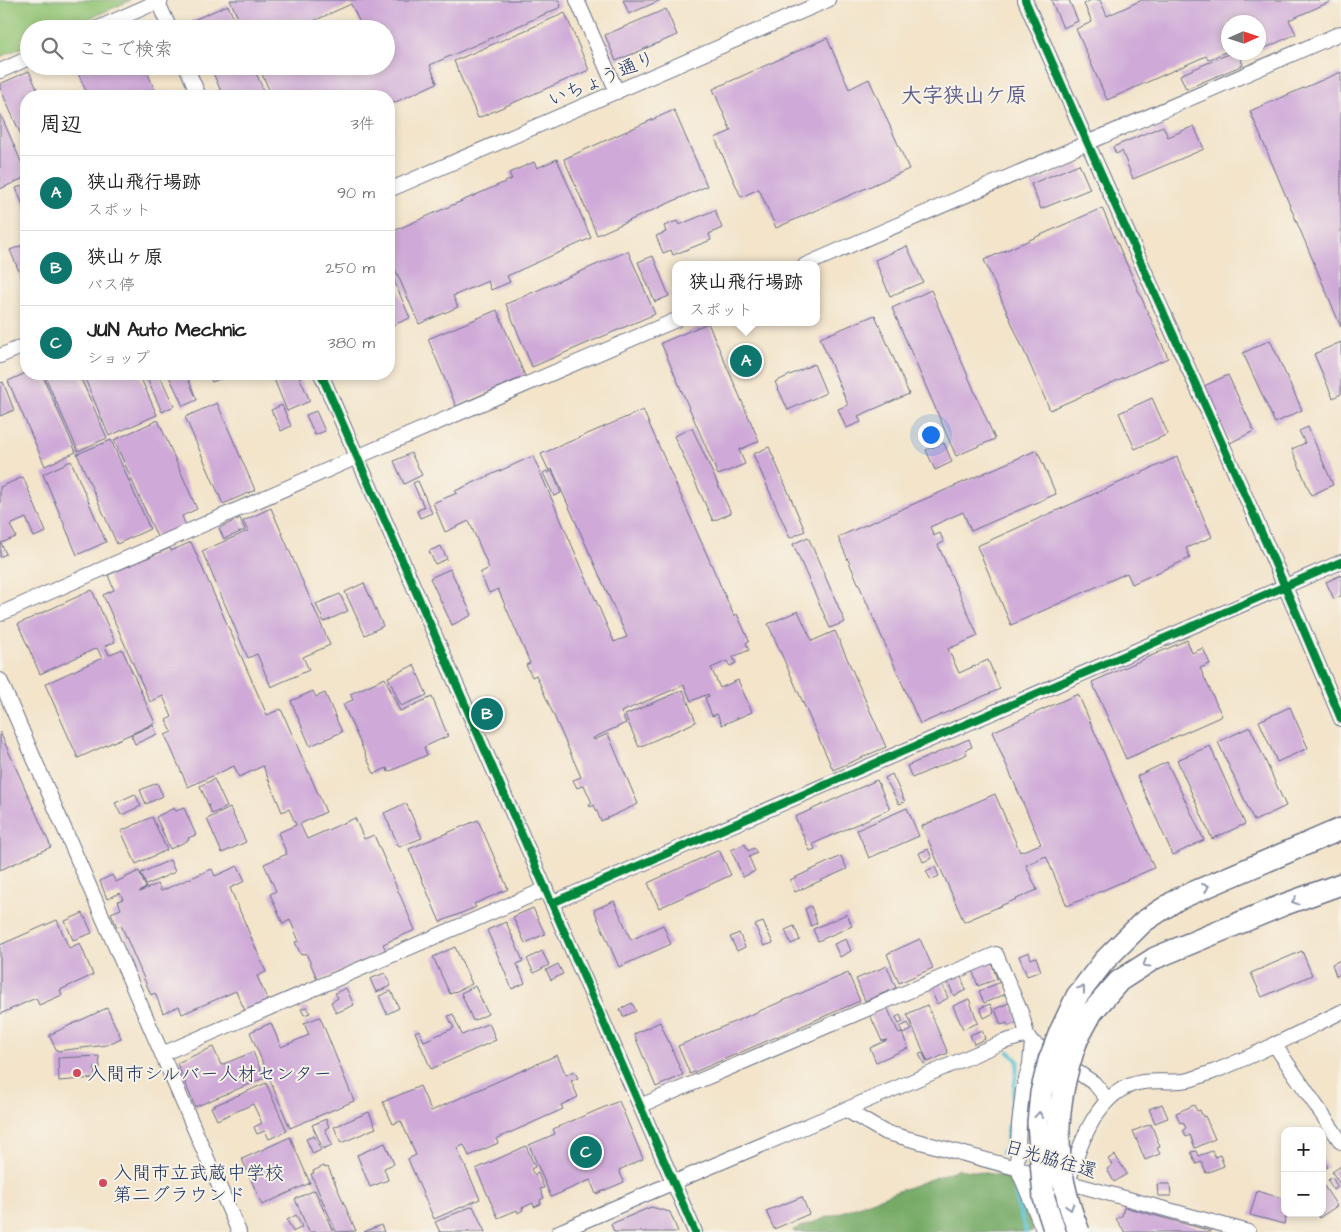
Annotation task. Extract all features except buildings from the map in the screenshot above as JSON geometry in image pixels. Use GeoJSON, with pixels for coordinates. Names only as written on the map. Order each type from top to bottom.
{"type":"FeatureCollection","features":[{"type":"Feature","properties":{"kind":"highway"},"geometry":{"type":"LineString","coordinates":[[1079,1232],[1072,1214],[1062,1175],[1059,1125],[1069,1036],[1077,996],[1104,961],[1143,922],[1178,899],[1341,829]]}},
{"type":"Feature","properties":{"kind":"highway"},"geometry":{"type":"LineString","coordinates":[[1055,1232],[1044,1198],[1038,1123],[1041,1093],[1049,1061],[1069,1036],[1119,981],[1155,958],[1283,905],[1341,884]]}},
{"type":"Feature","properties":{"kind":"street"},"geometry":{"type":"LineString","coordinates":[[577,0],[617,92]]}},
{"type":"Feature","properties":{"kind":"street","name":"いちょう通り"},"geometry":{"type":"LineString","coordinates":[[395,187],[828,0]]}},
{"type":"Feature","properties":{"kind":"street"},"geometry":{"type":"LineString","coordinates":[[1025,0],[1087,144],[1286,586],[1341,719]]}},
{"type":"Feature","properties":{"kind":"street"},"geometry":{"type":"LineString","coordinates":[[116,20],[159,1],[166,20]]}},
{"type":"Feature","properties":{"kind":"street"},"geometry":{"type":"LineString","coordinates":[[814,261],[1341,33]]}},
{"type":"Feature","properties":{"kind":"street"},"geometry":{"type":"LineString","coordinates":[[0,71],[20,62]]}},
{"type":"Feature","properties":{"kind":"street"},"geometry":{"type":"LineString","coordinates":[[190,75],[196,90]]}},
{"type":"Feature","properties":{"kind":"street"},"geometry":{"type":"LineString","coordinates":[[0,614],[357,457],[672,322]]}},
{"type":"Feature","properties":{"kind":"street"},"geometry":{"type":"LineString","coordinates":[[0,356],[20,348]]}},
{"type":"Feature","properties":{"kind":"street"},"geometry":{"type":"LineString","coordinates":[[324,380],[694,1232]]}},
{"type":"Feature","properties":{"kind":"street"},"geometry":{"type":"LineString","coordinates":[[552,903],[1341,562]]}},
{"type":"Feature","properties":{"kind":"street"},"geometry":{"type":"LineString","coordinates":[[0,680],[239,1232]]}},
{"type":"Feature","properties":{"kind":"street"},"geometry":{"type":"LineString","coordinates":[[162,1054],[546,889]]}},
{"type":"Feature","properties":{"kind":"street"},"geometry":{"type":"LineString","coordinates":[[640,1106],[996,954],[1030,1038],[1030,1064],[1023,1090],[1017,1167],[1044,1232]]}},
{"type":"Feature","properties":{"kind":"street"},"geometry":{"type":"LineString","coordinates":[[1068,1183],[1079,1148],[1091,1123],[1108,1100],[1129,1087],[1142,1082],[1187,1080],[1212,1072],[1341,1012]]}},
{"type":"Feature","properties":{"kind":"street"},"geometry":{"type":"LineString","coordinates":[[559,1232],[1003,1042],[1030,1038],[1094,1083],[1108,1100]]}},
{"type":"Feature","properties":{"kind":"street"},"geometry":{"type":"LineString","coordinates":[[1274,1044],[1341,1142]]}},
{"type":"Feature","properties":{"kind":"street","name":"日光脇往還"},"geometry":{"type":"LineString","coordinates":[[846,1110],[884,1132],[1249,1232]]}},
{"type":"Feature","properties":{"kind":"green space"},"geometry":{"type":"Polygon","coordinates":[[[0,0],[131,0],[85,20],[20,20],[20,48],[0,57],[0,0]]]}},
{"type":"Feature","properties":{"kind":"green space"},"geometry":{"type":"Polygon","coordinates":[[[958,1169],[1020,1178],[1033,1232],[794,1232],[793,1230],[958,1169]]]}},
{"type":"Feature","properties":{"kind":"waterway"},"geometry":{"type":"LineString","coordinates":[[1002,1153],[1006,1148],[1018,1061],[1009,1052]]}},
{"type":"Feature","properties":{"kind":"waterway"},"geometry":{"type":"LineString","coordinates":[[1015,1188],[1017,1203],[1026,1232]]}},
{"type":"Feature","properties":{"kind":"cycle path"},"geometry":{"type":"LineString","coordinates":[[1025,0],[1264,538],[1341,719]]}},
{"type":"Feature","properties":{"kind":"cycle path"},"geometry":{"type":"LineString","coordinates":[[324,380],[695,1232]]}},
{"type":"Feature","properties":{"kind":"cycle path"},"geometry":{"type":"LineString","coordinates":[[552,903],[1341,562]]}},
{"type":"Feature","properties":{"kind":"place","name":"狭山飛行場跡"},"geometry":{"type":"Point","coordinates":[746,361]}},
{"type":"Feature","properties":{"kind":"place","name":"狭山ヶ原"},"geometry":{"type":"Point","coordinates":[487,714]}},
{"type":"Feature","properties":{"kind":"place","name":"入間市シルバー人材センター"},"geometry":{"type":"Point","coordinates":[77,1073]}},
{"type":"Feature","properties":{"kind":"place","name":"JUN Auto Mechnic"},"geometry":{"type":"Point","coordinates":[586,1152]}},
{"type":"Feature","properties":{"kind":"place","name":"入間市立武蔵中学校 第二グラウンド"},"geometry":{"type":"Point","coordinates":[103,1183]}},
{"type":"Feature","properties":{"kind":"district","name":"大字狭山ケ原"},"geometry":{"type":"Point","coordinates":[964,95]}}]}
